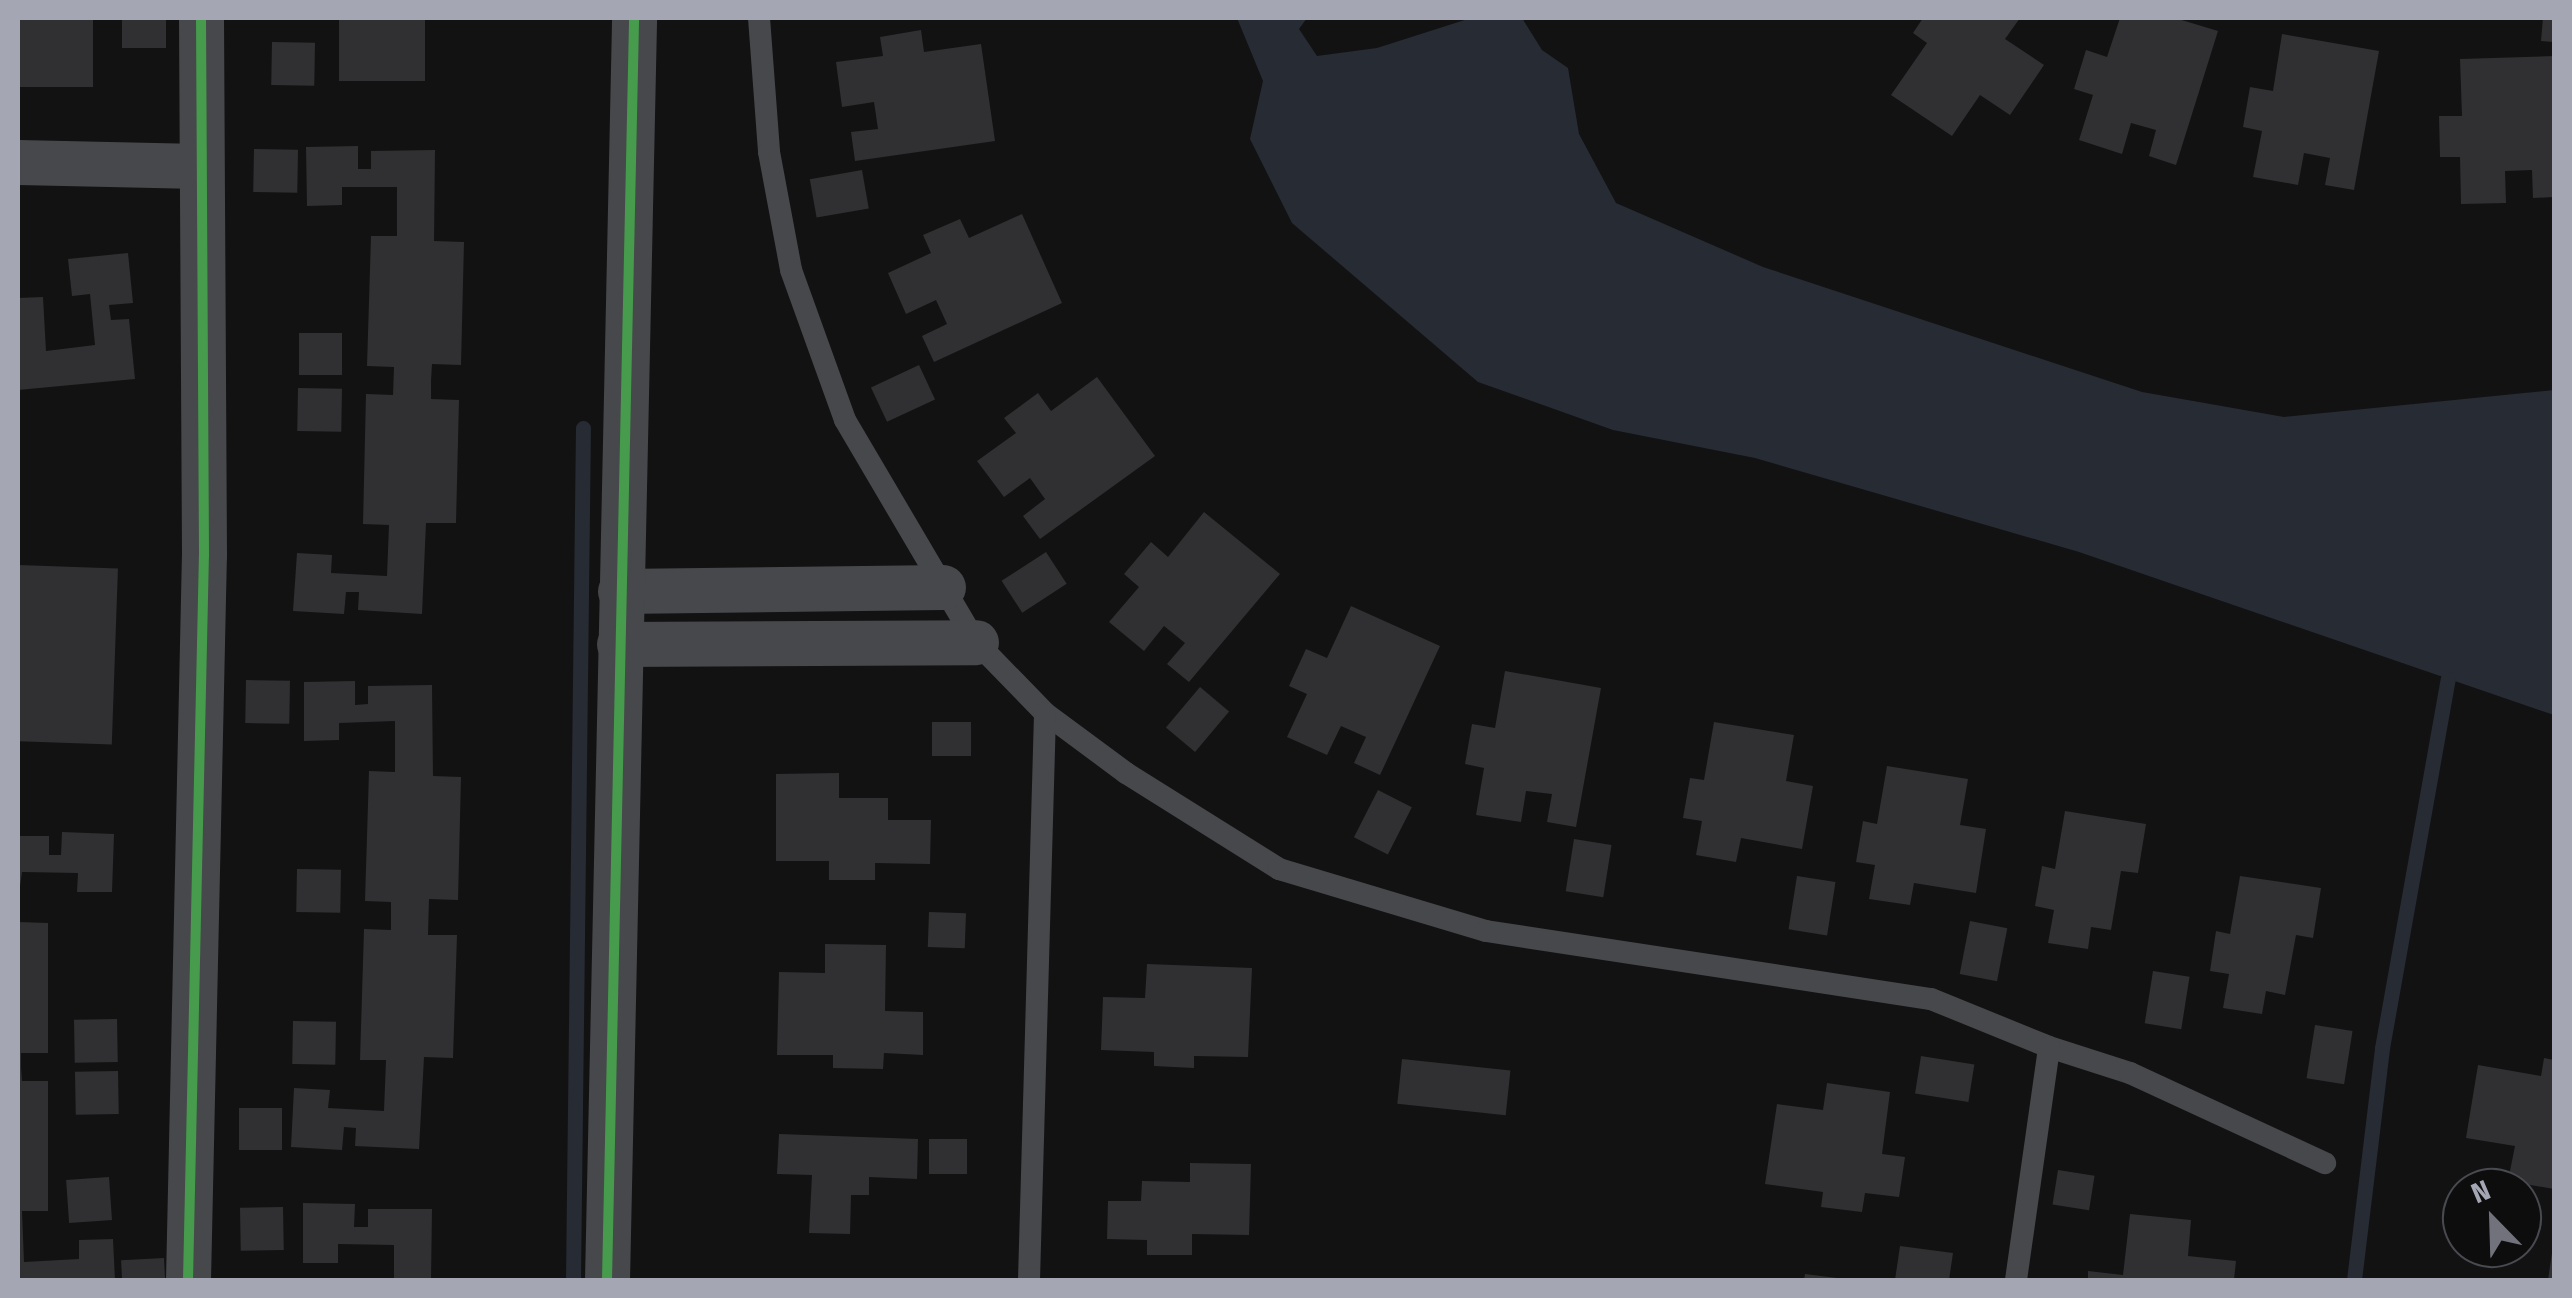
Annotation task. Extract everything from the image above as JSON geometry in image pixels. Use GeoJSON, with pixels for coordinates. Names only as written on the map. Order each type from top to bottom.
{"type":"FeatureCollection","features":[{"type":"Feature","properties":{"kind":"street"},"geometry":{"type":"LineString","coordinates":[[188,1280],[204,555],[200,18]]}},
{"type":"Feature","properties":{"kind":"street"},"geometry":{"type":"LineString","coordinates":[[607,1280],[634,18]]}},
{"type":"Feature","properties":{"kind":"street"},"geometry":{"type":"LineString","coordinates":[[18,162],[199,166]]}},
{"type":"Feature","properties":{"kind":"street"},"geometry":{"type":"LineString","coordinates":[[620,591],[942,587]]}},
{"type":"Feature","properties":{"kind":"street"},"geometry":{"type":"LineString","coordinates":[[619,644],[976,642]]}},
{"type":"Feature","properties":{"kind":"lane"},"geometry":{"type":"LineString","coordinates":[[759,18],[769,152],[791,270],[845,420],[976,642],[1045,714],[1126,773],[1279,869],[1486,930],[1931,999],[2049,1047],[2130,1073],[2325,1163]]}},
{"type":"Feature","properties":{"kind":"lane"},"geometry":{"type":"LineString","coordinates":[[1029,1280],[1045,714]]}},
{"type":"Feature","properties":{"kind":"lane"},"geometry":{"type":"LineString","coordinates":[[2016,1280],[2049,1047]]}},
{"type":"Feature","properties":{"kind":"shaded area"},"geometry":{"type":"Polygon","coordinates":[[[1237,18],[1307,18],[1299,29],[1317,56],[1377,48],[1471,18],[1522,18],[1542,50],[1568,68],[1579,134],[1616,203],[1763,267],[2142,392],[2284,417],[2554,390],[2554,715],[2079,552],[1755,458],[1613,430],[1478,382],[1292,223],[1250,139],[1263,81],[1237,18]]]}},
{"type":"Feature","properties":{"kind":"building"},"geometry":{"type":"Polygon","coordinates":[[[18,18],[93,18],[93,87],[18,87],[18,18]]]}},
{"type":"Feature","properties":{"kind":"building"},"geometry":{"type":"Polygon","coordinates":[[[122,18],[166,18],[166,48],[122,48],[122,18]]]}},
{"type":"Feature","properties":{"kind":"building"},"geometry":{"type":"Polygon","coordinates":[[[339,18],[425,18],[425,81],[339,81],[339,18]]]}},
{"type":"Feature","properties":{"kind":"building"},"geometry":{"type":"Polygon","coordinates":[[[1923,18],[2020,18],[2005,39],[2044,65],[2010,115],[1980,95],[1952,136],[1891,95],[1927,43],[1913,33],[1923,18]]]}},
{"type":"Feature","properties":{"kind":"building"},"geometry":{"type":"Polygon","coordinates":[[[2120,18],[2175,18],[2218,31],[2176,165],[2149,156],[2156,130],[2131,123],[2122,154],[2079,140],[2093,95],[2074,89],[2086,50],[2107,57],[2120,18]]]}},
{"type":"Feature","properties":{"kind":"building"},"geometry":{"type":"Polygon","coordinates":[[[2543,18],[2554,18],[2554,42],[2541,41],[2543,18]]]}},
{"type":"Feature","properties":{"kind":"building"},"geometry":{"type":"Polygon","coordinates":[[[921,30],[924,52],[981,44],[995,141],[855,161],[851,132],[878,129],[874,102],[842,107],[836,62],[883,56],[880,37],[921,30]]]}},
{"type":"Feature","properties":{"kind":"building"},"geometry":{"type":"Polygon","coordinates":[[[2282,34],[2379,51],[2354,190],[2325,185],[2330,158],[2304,153],[2298,185],[2253,177],[2262,131],[2243,127],[2250,87],[2273,91],[2282,34]]]}},
{"type":"Feature","properties":{"kind":"building"},"geometry":{"type":"Polygon","coordinates":[[[272,42],[315,43],[314,86],[271,85],[272,42]]]}},
{"type":"Feature","properties":{"kind":"building"},"geometry":{"type":"Polygon","coordinates":[[[2554,56],[2554,197],[2533,198],[2532,170],[2505,171],[2506,203],[2461,204],[2460,157],[2440,157],[2439,116],[2462,116],[2460,59],[2554,56]]]}},
{"type":"Feature","properties":{"kind":"building"},"geometry":{"type":"Polygon","coordinates":[[[358,146],[358,169],[371,169],[371,151],[435,150],[434,241],[464,242],[461,365],[432,364],[431,381],[431,399],[459,400],[456,523],[426,523],[422,614],[358,610],[359,592],[346,592],[344,614],[293,611],[297,553],[332,555],[331,573],[387,576],[389,525],[363,524],[366,394],[393,395],[394,367],[367,366],[371,236],[397,236],[397,187],[342,187],[342,205],[307,206],[306,147],[358,146]]]}},
{"type":"Feature","properties":{"kind":"building"},"geometry":{"type":"Polygon","coordinates":[[[254,149],[298,150],[297,193],[253,192],[254,149]]]}},
{"type":"Feature","properties":{"kind":"building"},"geometry":{"type":"Polygon","coordinates":[[[862,170],[869,208],[817,218],[810,179],[862,170]]]}},
{"type":"Feature","properties":{"kind":"building"},"geometry":{"type":"Polygon","coordinates":[[[1022,214],[1062,303],[934,362],[922,336],[947,324],[936,300],[906,314],[888,273],[931,253],[923,235],[960,219],[969,238],[1022,214]]]}},
{"type":"Feature","properties":{"kind":"building"},"geometry":{"type":"Polygon","coordinates":[[[128,253],[133,303],[109,305],[111,320],[129,319],[135,379],[18,390],[18,298],[43,297],[46,351],[95,345],[90,294],[72,296],[68,259],[128,253]]]}},
{"type":"Feature","properties":{"kind":"building"},"geometry":{"type":"Polygon","coordinates":[[[299,333],[342,333],[342,375],[299,375],[299,333]]]}},
{"type":"Feature","properties":{"kind":"building"},"geometry":{"type":"Polygon","coordinates":[[[919,365],[935,399],[887,422],[871,387],[919,365]]]}},
{"type":"Feature","properties":{"kind":"building"},"geometry":{"type":"Polygon","coordinates":[[[1097,377],[1155,456],[1040,539],[1023,516],[1045,499],[1030,478],[1004,497],[977,461],[1016,433],[1004,418],[1038,393],[1051,411],[1097,377]]]}},
{"type":"Feature","properties":{"kind":"building"},"geometry":{"type":"Polygon","coordinates":[[[298,388],[342,389],[341,432],[297,431],[298,388]]]}},
{"type":"Feature","properties":{"kind":"building"},"geometry":{"type":"Polygon","coordinates":[[[1204,512],[1280,574],[1189,682],[1167,664],[1185,643],[1164,626],[1144,651],[1109,622],[1139,587],[1124,574],[1151,542],[1168,557],[1204,512]]]}},
{"type":"Feature","properties":{"kind":"building"},"geometry":{"type":"Polygon","coordinates":[[[1046,552],[1067,584],[1022,613],[1002,581],[1046,552]]]}},
{"type":"Feature","properties":{"kind":"building"},"geometry":{"type":"Polygon","coordinates":[[[18,565],[118,568],[112,744],[18,741],[18,565]]]}},
{"type":"Feature","properties":{"kind":"building"},"geometry":{"type":"Polygon","coordinates":[[[1351,606],[1440,646],[1380,775],[1354,763],[1366,737],[1341,726],[1327,755],[1287,737],[1307,694],[1289,686],[1306,649],[1327,658],[1351,606]]]}},
{"type":"Feature","properties":{"kind":"building"},"geometry":{"type":"Polygon","coordinates":[[[1505,671],[1601,688],[1576,827],[1547,822],[1552,794],[1526,791],[1521,822],[1476,815],[1484,768],[1465,764],[1472,724],[1495,728],[1505,671]]]}},
{"type":"Feature","properties":{"kind":"building"},"geometry":{"type":"Polygon","coordinates":[[[246,680],[290,681],[289,724],[245,723],[246,680]]]}},
{"type":"Feature","properties":{"kind":"building"},"geometry":{"type":"Polygon","coordinates":[[[355,681],[355,705],[368,704],[368,686],[432,685],[433,776],[461,777],[458,900],[429,899],[428,935],[457,935],[453,1058],[424,1057],[419,1149],[355,1146],[356,1128],[344,1127],[342,1150],[291,1147],[294,1088],[330,1090],[328,1108],[384,1111],[386,1060],[360,1060],[364,929],[391,930],[391,902],[365,901],[369,771],[395,772],[395,721],[339,723],[339,740],[304,741],[304,682],[355,681]]]}},
{"type":"Feature","properties":{"kind":"building"},"geometry":{"type":"Polygon","coordinates":[[[1200,687],[1229,711],[1195,752],[1166,728],[1200,687]]]}},
{"type":"Feature","properties":{"kind":"building"},"geometry":{"type":"Polygon","coordinates":[[[932,722],[971,722],[971,756],[932,756],[932,722]]]}},
{"type":"Feature","properties":{"kind":"building"},"geometry":{"type":"Polygon","coordinates":[[[1714,722],[1794,735],[1786,781],[1813,786],[1802,849],[1741,838],[1736,862],[1696,855],[1702,821],[1683,818],[1690,778],[1704,780],[1714,722]]]}},
{"type":"Feature","properties":{"kind":"building"},"geometry":{"type":"Polygon","coordinates":[[[1887,766],[1968,779],[1960,825],[1986,829],[1976,893],[1914,883],[1910,905],[1869,899],[1875,865],[1856,862],[1863,821],[1877,824],[1887,766]]]}},
{"type":"Feature","properties":{"kind":"building"},"geometry":{"type":"Polygon","coordinates":[[[839,773],[839,798],[888,798],[888,820],[931,820],[930,864],[875,863],[875,880],[829,880],[829,861],[776,861],[776,774],[839,773]]]}},
{"type":"Feature","properties":{"kind":"building"},"geometry":{"type":"Polygon","coordinates":[[[1378,790],[1412,807],[1388,854],[1354,837],[1378,790]]]}},
{"type":"Feature","properties":{"kind":"building"},"geometry":{"type":"Polygon","coordinates":[[[2065,811],[2146,824],[2138,873],[2121,871],[2111,930],[2091,927],[2088,949],[2048,943],[2054,910],[2035,906],[2042,866],[2055,869],[2065,811]]]}},
{"type":"Feature","properties":{"kind":"building"},"geometry":{"type":"Polygon","coordinates":[[[62,832],[114,834],[112,892],[77,892],[78,873],[22,872],[18,901],[18,836],[49,836],[49,855],[61,855],[62,832]]]}},
{"type":"Feature","properties":{"kind":"building"},"geometry":{"type":"Polygon","coordinates":[[[1574,839],[1612,845],[1603,897],[1566,891],[1574,839]]]}},
{"type":"Feature","properties":{"kind":"building"},"geometry":{"type":"Polygon","coordinates":[[[297,869],[341,870],[340,913],[296,912],[297,869]]]}},
{"type":"Feature","properties":{"kind":"building"},"geometry":{"type":"Polygon","coordinates":[[[1797,876],[1836,882],[1827,935],[1789,929],[1797,876]]]}},
{"type":"Feature","properties":{"kind":"building"},"geometry":{"type":"Polygon","coordinates":[[[2240,876],[2321,888],[2313,938],[2296,935],[2285,995],[2266,991],[2262,1014],[2223,1008],[2229,974],[2210,971],[2216,931],[2230,934],[2240,876]]]}},
{"type":"Feature","properties":{"kind":"building"},"geometry":{"type":"Polygon","coordinates":[[[929,912],[966,913],[965,948],[928,947],[929,912]]]}},
{"type":"Feature","properties":{"kind":"building"},"geometry":{"type":"Polygon","coordinates":[[[1970,921],[2007,928],[1997,981],[1960,974],[1970,921]]]}},
{"type":"Feature","properties":{"kind":"building"},"geometry":{"type":"Polygon","coordinates":[[[18,922],[48,923],[48,1053],[21,1053],[21,1067],[22,1081],[48,1081],[48,1211],[22,1211],[24,1262],[79,1259],[79,1240],[113,1239],[115,1280],[18,1280],[18,922]]]}},
{"type":"Feature","properties":{"kind":"building"},"geometry":{"type":"Polygon","coordinates":[[[825,944],[886,945],[885,1011],[923,1012],[923,1055],[884,1053],[883,1069],[833,1068],[833,1055],[777,1055],[779,972],[825,973],[825,944]]]}},
{"type":"Feature","properties":{"kind":"building"},"geometry":{"type":"Polygon","coordinates":[[[1147,964],[1252,968],[1248,1057],[1194,1056],[1194,1068],[1154,1066],[1154,1052],[1101,1050],[1103,997],[1145,998],[1147,964]]]}},
{"type":"Feature","properties":{"kind":"building"},"geometry":{"type":"Polygon","coordinates":[[[2153,971],[2190,977],[2181,1029],[2145,1023],[2153,971]]]}},
{"type":"Feature","properties":{"kind":"building"},"geometry":{"type":"Polygon","coordinates":[[[117,1019],[118,1062],[75,1063],[74,1020],[117,1019]]]}},
{"type":"Feature","properties":{"kind":"building"},"geometry":{"type":"Polygon","coordinates":[[[293,1021],[336,1022],[335,1065],[292,1064],[293,1021]]]}},
{"type":"Feature","properties":{"kind":"building"},"geometry":{"type":"Polygon","coordinates":[[[2315,1025],[2353,1031],[2344,1084],[2307,1078],[2315,1025]]]}},
{"type":"Feature","properties":{"kind":"building"},"geometry":{"type":"Polygon","coordinates":[[[1921,1056],[1974,1064],[1968,1102],[1915,1094],[1921,1056]]]}},
{"type":"Feature","properties":{"kind":"building"},"geometry":{"type":"Polygon","coordinates":[[[2544,1058],[2554,1060],[2554,1189],[2542,1187],[2542,1168],[2511,1168],[2515,1146],[2466,1138],[2478,1065],[2541,1076],[2544,1058]]]}},
{"type":"Feature","properties":{"kind":"building"},"geometry":{"type":"Polygon","coordinates":[[[1402,1059],[1510,1070],[1506,1115],[1397,1104],[1402,1059]]]}},
{"type":"Feature","properties":{"kind":"building"},"geometry":{"type":"Polygon","coordinates":[[[118,1071],[119,1114],[76,1115],[75,1072],[118,1071]]]}},
{"type":"Feature","properties":{"kind":"building"},"geometry":{"type":"Polygon","coordinates":[[[1827,1083],[1890,1092],[1882,1154],[1905,1157],[1899,1197],[1865,1193],[1862,1212],[1821,1207],[1823,1192],[1765,1184],[1777,1104],[1823,1110],[1827,1083]]]}},
{"type":"Feature","properties":{"kind":"building"},"geometry":{"type":"Polygon","coordinates":[[[239,1108],[282,1108],[282,1150],[239,1150],[239,1108]]]}},
{"type":"Feature","properties":{"kind":"building"},"geometry":{"type":"Polygon","coordinates":[[[779,1134],[918,1139],[917,1179],[869,1177],[869,1195],[851,1195],[850,1234],[809,1233],[812,1175],[777,1174],[779,1134]]]}},
{"type":"Feature","properties":{"kind":"building"},"geometry":{"type":"Polygon","coordinates":[[[929,1139],[967,1139],[967,1174],[929,1174],[929,1139]]]}},
{"type":"Feature","properties":{"kind":"building"},"geometry":{"type":"Polygon","coordinates":[[[1190,1163],[1251,1164],[1249,1235],[1192,1234],[1192,1255],[1147,1255],[1147,1240],[1107,1239],[1108,1201],[1141,1201],[1142,1181],[1190,1182],[1190,1163]]]}},
{"type":"Feature","properties":{"kind":"building"},"geometry":{"type":"Polygon","coordinates":[[[2058,1170],[2095,1176],[2089,1210],[2053,1205],[2058,1170]]]}},
{"type":"Feature","properties":{"kind":"building"},"geometry":{"type":"Polygon","coordinates":[[[109,1177],[112,1220],[69,1223],[66,1180],[109,1177]]]}},
{"type":"Feature","properties":{"kind":"building"},"geometry":{"type":"Polygon","coordinates":[[[303,1203],[355,1204],[354,1227],[368,1227],[368,1209],[432,1209],[431,1280],[394,1280],[394,1245],[338,1244],[338,1263],[303,1263],[303,1203]]]}},
{"type":"Feature","properties":{"kind":"building"},"geometry":{"type":"Polygon","coordinates":[[[283,1207],[284,1250],[241,1251],[240,1208],[283,1207]]]}},
{"type":"Feature","properties":{"kind":"building"},"geometry":{"type":"Polygon","coordinates":[[[2130,1214],[2191,1220],[2188,1256],[2236,1261],[2234,1280],[2088,1280],[2088,1271],[2123,1275],[2130,1214]]]}},
{"type":"Feature","properties":{"kind":"building"},"geometry":{"type":"Polygon","coordinates":[[[1900,1246],[1953,1253],[1949,1280],[1895,1280],[1900,1246]]]}},
{"type":"Feature","properties":{"kind":"building"},"geometry":{"type":"Polygon","coordinates":[[[2552,1253],[2554,1280],[2548,1280],[2552,1253]]]}},
{"type":"Feature","properties":{"kind":"building"},"geometry":{"type":"Polygon","coordinates":[[[164,1258],[165,1280],[122,1280],[121,1260],[164,1258]]]}},
{"type":"Feature","properties":{"kind":"building"},"geometry":{"type":"Polygon","coordinates":[[[1805,1274],[1837,1278],[1837,1280],[1804,1280],[1805,1274]]]}},
{"type":"Feature","properties":{"kind":"waterway"},"geometry":{"type":"LineString","coordinates":[[573,1280],[583,428]]}},
{"type":"Feature","properties":{"kind":"waterway"},"geometry":{"type":"LineString","coordinates":[[2354,1280],[2382,1048],[2448,679]]}},
{"type":"Feature","properties":{"kind":"cycle path"},"geometry":{"type":"LineString","coordinates":[[188,1280],[204,555],[201,18]]}},
{"type":"Feature","properties":{"kind":"cycle path"},"geometry":{"type":"LineString","coordinates":[[607,1280],[634,18]]}}]}
